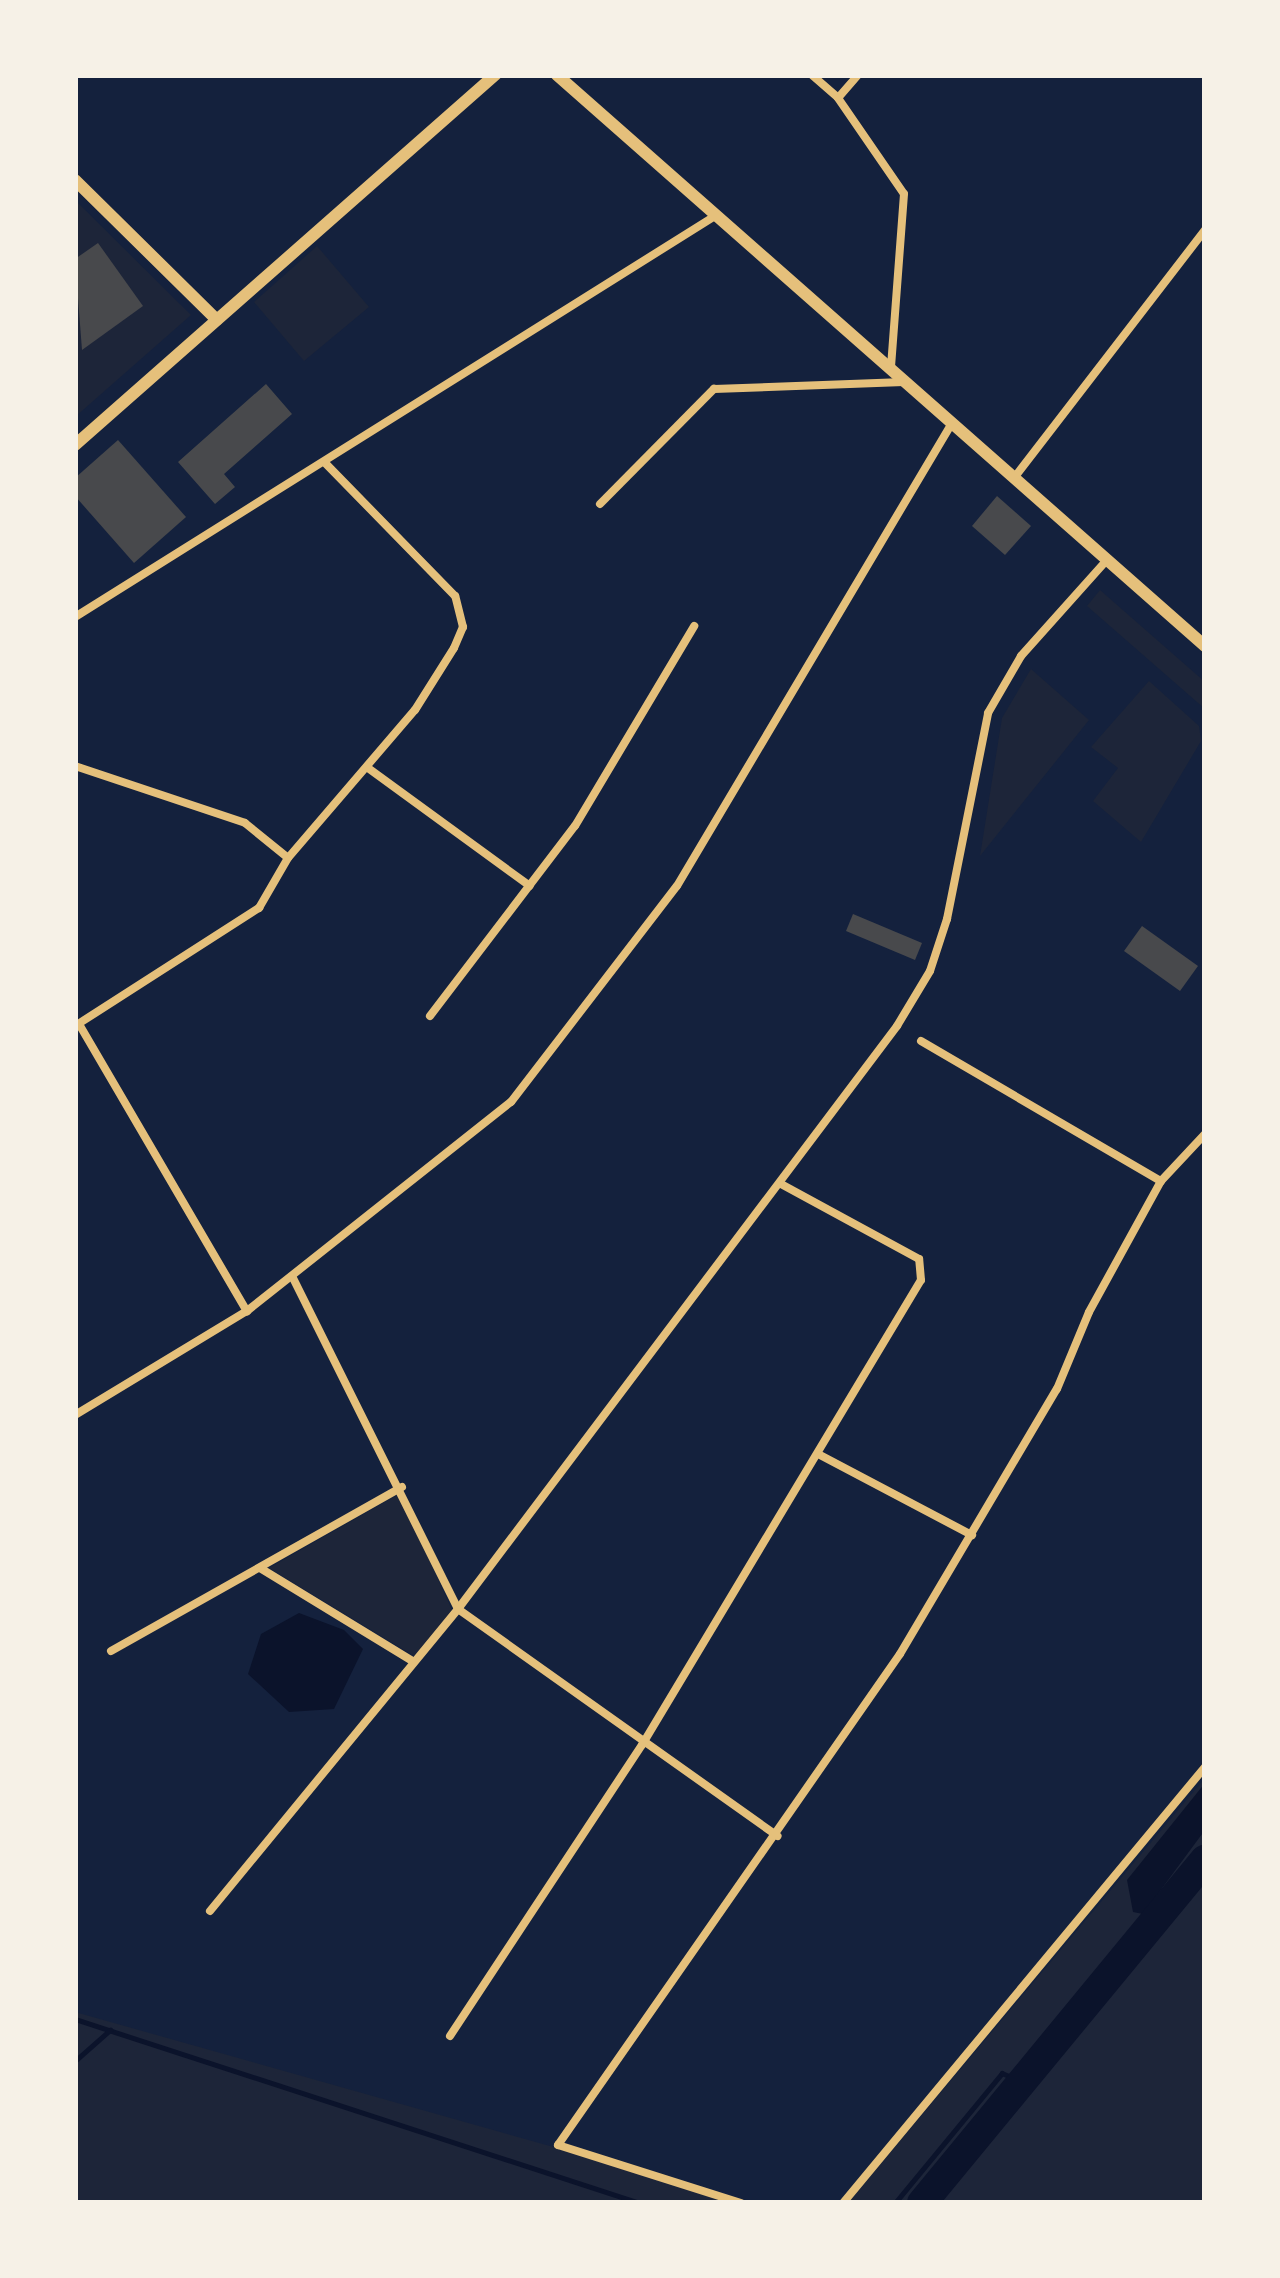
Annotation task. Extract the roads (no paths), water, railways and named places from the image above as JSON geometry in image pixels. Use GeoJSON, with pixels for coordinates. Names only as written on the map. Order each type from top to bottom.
{"type":"FeatureCollection","features":[{"type":"Feature","properties":{"kind":"main road"},"geometry":{"type":"LineString","coordinates":[[75,445],[495,75]]}},
{"type":"Feature","properties":{"kind":"main road"},"geometry":{"type":"LineString","coordinates":[[557,75],[1205,646]]}},
{"type":"Feature","properties":{"kind":"main road"},"geometry":{"type":"LineString","coordinates":[[75,180],[217,320]]}},
{"type":"Feature","properties":{"kind":"street"},"geometry":{"type":"LineString","coordinates":[[812,75],[838,98],[904,194],[891,369]]}},
{"type":"Feature","properties":{"kind":"street"},"geometry":{"type":"LineString","coordinates":[[838,98],[858,75]]}},
{"type":"Feature","properties":{"kind":"street"},"geometry":{"type":"LineString","coordinates":[[75,617],[326,464],[716,215]]}},
{"type":"Feature","properties":{"kind":"street"},"geometry":{"type":"LineString","coordinates":[[1014,478],[1205,230]]}},
{"type":"Feature","properties":{"kind":"street"},"geometry":{"type":"LineString","coordinates":[[600,504],[714,389],[905,382]]}},
{"type":"Feature","properties":{"kind":"street"},"geometry":{"type":"LineString","coordinates":[[75,1415],[248,1311],[512,1102],[677,886],[952,424]]}},
{"type":"Feature","properties":{"kind":"street"},"geometry":{"type":"LineString","coordinates":[[248,1311],[77,1025],[244,920],[288,858],[368,768],[454,648],[462,608],[326,464]]}},
{"type":"Feature","properties":{"kind":"street"},"geometry":{"type":"LineString","coordinates":[[210,1911],[458,1609],[782,1184],[930,971],[966,839],[988,713],[1021,656],[1107,560]]}},
{"type":"Feature","properties":{"kind":"street"},"geometry":{"type":"LineString","coordinates":[[430,1016],[530,886],[694,626]]}},
{"type":"Feature","properties":{"kind":"street"},"geometry":{"type":"LineString","coordinates":[[75,766],[245,823],[288,858]]}},
{"type":"Feature","properties":{"kind":"street"},"geometry":{"type":"LineString","coordinates":[[368,768],[530,886]]}},
{"type":"Feature","properties":{"kind":"street"},"geometry":{"type":"LineString","coordinates":[[921,1041],[1161,1181]]}},
{"type":"Feature","properties":{"kind":"street"},"geometry":{"type":"LineString","coordinates":[[741,2203],[558,2145],[777,1836],[972,1535],[1057,1389],[1089,1312],[1161,1181],[1205,1134]]}},
{"type":"Feature","properties":{"kind":"street"},"geometry":{"type":"LineString","coordinates":[[450,2036],[642,1744],[914,1298],[919,1259],[782,1184]]}},
{"type":"Feature","properties":{"kind":"street"},"geometry":{"type":"LineString","coordinates":[[292,1276],[402,1487],[458,1609],[777,1836]]}},
{"type":"Feature","properties":{"kind":"street"},"geometry":{"type":"LineString","coordinates":[[820,1455],[972,1535]]}},
{"type":"Feature","properties":{"kind":"street"},"geometry":{"type":"LineString","coordinates":[[111,1651],[402,1487]]}},
{"type":"Feature","properties":{"kind":"street"},"geometry":{"type":"LineString","coordinates":[[259,1568],[414,1662]]}},
{"type":"Feature","properties":{"kind":"street"},"geometry":{"type":"LineString","coordinates":[[843,2203],[1205,1767]]}},
{"type":"Feature","properties":{"kind":"waterway"},"geometry":{"type":"LineString","coordinates":[[922,2203],[1205,1860]]}},
{"type":"Feature","properties":{"kind":"waterway"},"geometry":{"type":"LineString","coordinates":[[75,2019],[640,2203]]}},
{"type":"Feature","properties":{"kind":"waterway"},"geometry":{"type":"LineString","coordinates":[[75,2061],[110,2030]]}},
{"type":"Feature","properties":{"kind":"waterway"},"geometry":{"type":"LineString","coordinates":[[895,2203],[1002,2073],[1023,2082]]}}]}
